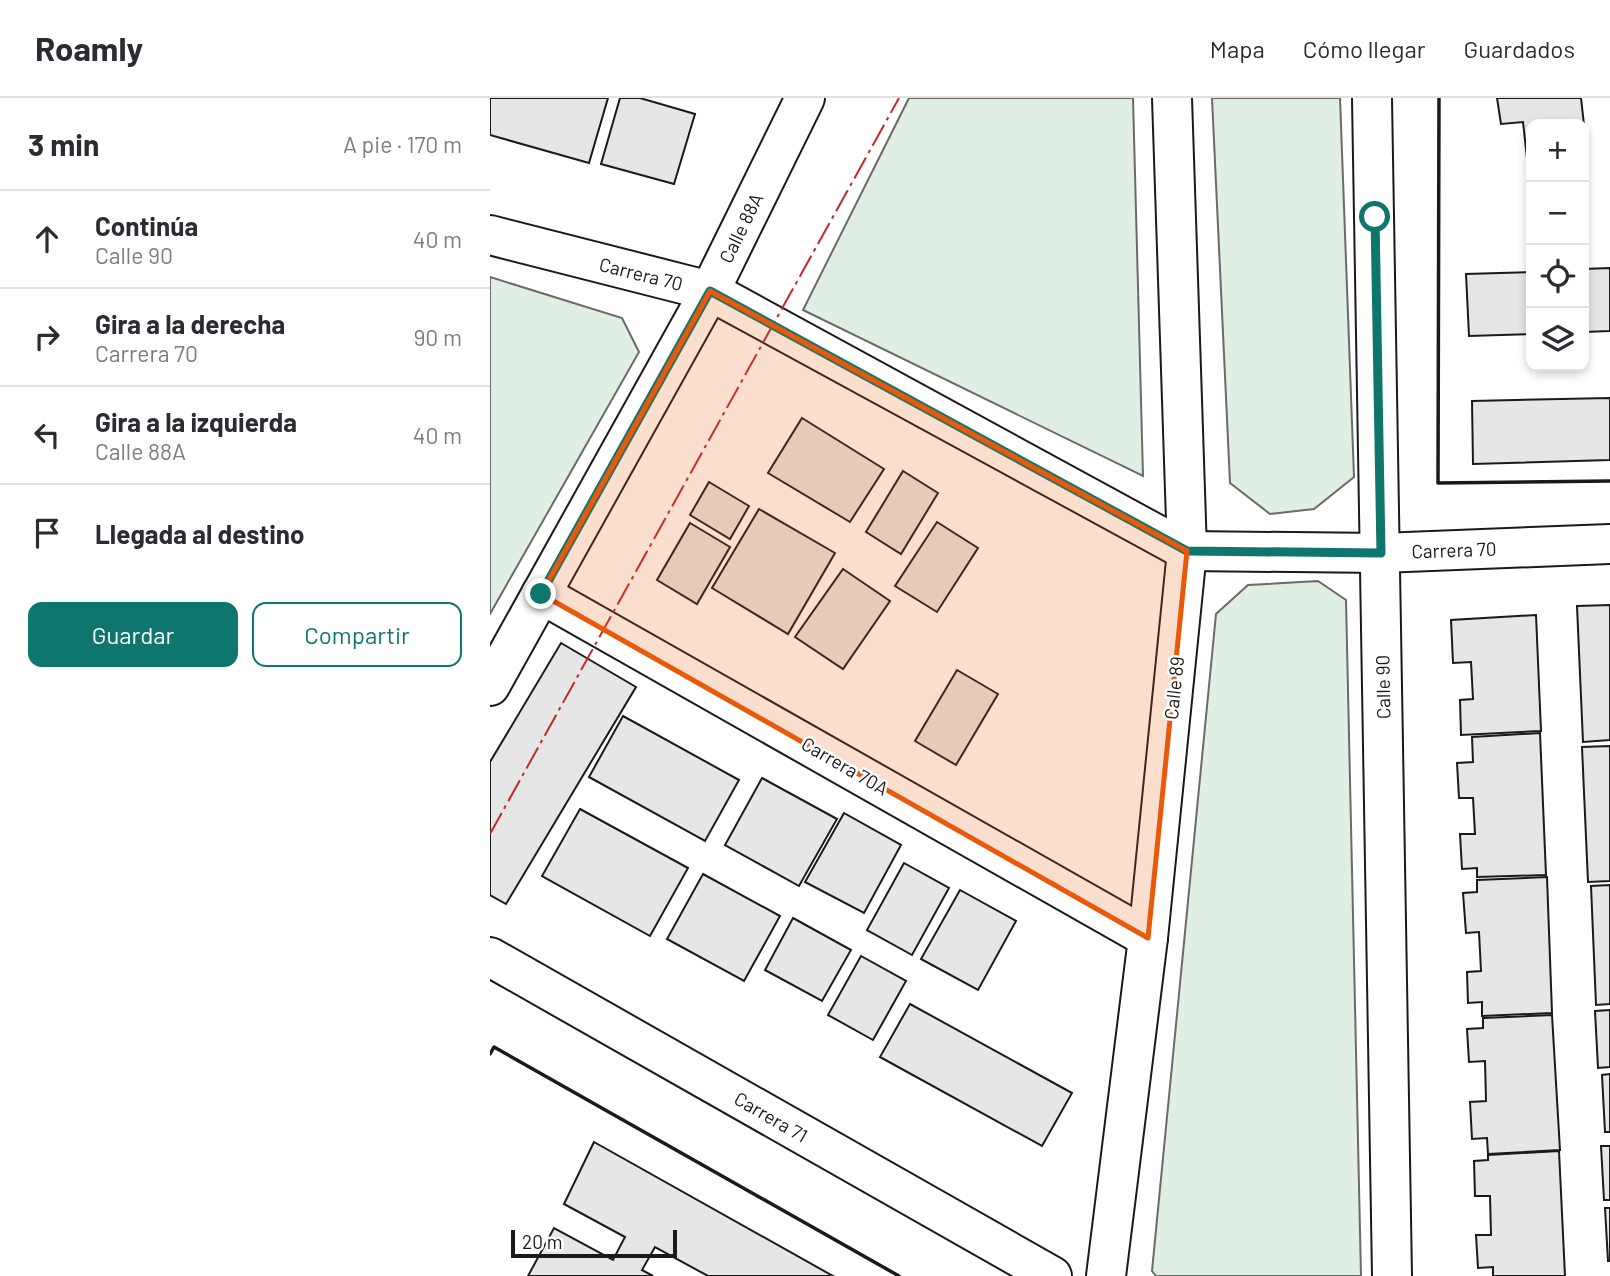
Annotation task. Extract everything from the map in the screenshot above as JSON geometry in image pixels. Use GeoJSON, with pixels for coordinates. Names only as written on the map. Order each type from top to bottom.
{"type":"FeatureCollection","features":[{"type":"Feature","properties":{"kind":"street","name":"Calle 88A"},"geometry":{"type":"LineString","coordinates":[[490,686],[710,291],[805,98]]}},
{"type":"Feature","properties":{"kind":"street","name":"Calle 89"},"geometry":{"type":"LineString","coordinates":[[1107,1276],[1148,938],[1187,551],[1172,98]]}},
{"type":"Feature","properties":{"kind":"street","name":"Calle 90"},"geometry":{"type":"LineString","coordinates":[[1372,98],[1392,1276]]}},
{"type":"Feature","properties":{"kind":"street","name":"Carrera 70"},"geometry":{"type":"LineString","coordinates":[[490,235],[710,291],[1187,551],[1381,553],[1610,544]]}},
{"type":"Feature","properties":{"kind":"street","name":"Carrera 70A"},"geometry":{"type":"LineString","coordinates":[[541,594],[1148,938]]}},
{"type":"Feature","properties":{"kind":"street","name":"Carrera 71"},"geometry":{"type":"LineString","coordinates":[[490,957],[1052,1276]]}},
{"type":"Feature","properties":{"kind":"highlighted area"},"geometry":{"type":"Polygon","coordinates":[[[710,291],[1187,551],[1148,938],[541,594],[710,291]]]}},
{"type":"Feature","properties":{"kind":"green space"},"geometry":{"type":"Polygon","coordinates":[[[909,98],[1133,98],[1143,476],[803,310],[909,98]]]}},
{"type":"Feature","properties":{"kind":"green space"},"geometry":{"type":"Polygon","coordinates":[[[1212,98],[1340,98],[1354,477],[1314,509],[1270,514],[1230,483],[1212,98]]]}},
{"type":"Feature","properties":{"kind":"green space"},"geometry":{"type":"Polygon","coordinates":[[[490,277],[622,318],[639,352],[490,614],[490,277]]]}},
{"type":"Feature","properties":{"kind":"green space"},"geometry":{"type":"Polygon","coordinates":[[[1318,581],[1346,600],[1361,1276],[1156,1276],[1152,1271],[1216,614],[1248,585],[1318,581]]]}},
{"type":"Feature","properties":{"kind":"building"},"geometry":{"type":"Polygon","coordinates":[[[490,98],[608,98],[589,163],[490,135],[490,98]]]}},
{"type":"Feature","properties":{"kind":"building"},"geometry":{"type":"Polygon","coordinates":[[[620,98],[640,98],[695,114],[674,184],[601,164],[620,98]]]}},
{"type":"Feature","properties":{"kind":"building"},"geometry":{"type":"Polygon","coordinates":[[[1497,98],[1581,98],[1583,119],[1526,119],[1526,149],[1523,122],[1501,124],[1497,98]]]}},
{"type":"Feature","properties":{"kind":"building"},"geometry":{"type":"Polygon","coordinates":[[[1610,268],[1610,331],[1589,332],[1589,269],[1610,268]]]}},
{"type":"Feature","properties":{"kind":"building"},"geometry":{"type":"Polygon","coordinates":[[[1526,272],[1526,334],[1469,336],[1466,274],[1526,272]]]}},
{"type":"Feature","properties":{"kind":"building"},"geometry":{"type":"Polygon","coordinates":[[[1610,398],[1610,460],[1473,464],[1472,401],[1610,398]]]}},
{"type":"Feature","properties":{"kind":"building"},"geometry":{"type":"Polygon","coordinates":[[[802,418],[884,469],[850,522],[768,473],[802,418]]]}},
{"type":"Feature","properties":{"kind":"building"},"geometry":{"type":"Polygon","coordinates":[[[903,471],[938,493],[901,554],[866,532],[903,471]]]}},
{"type":"Feature","properties":{"kind":"building"},"geometry":{"type":"Polygon","coordinates":[[[709,482],[749,506],[730,539],[690,515],[709,482]]]}},
{"type":"Feature","properties":{"kind":"building"},"geometry":{"type":"Polygon","coordinates":[[[759,509],[835,553],[788,634],[712,588],[759,509]]]}},
{"type":"Feature","properties":{"kind":"building"},"geometry":{"type":"Polygon","coordinates":[[[937,522],[978,548],[937,612],[895,586],[937,522]]]}},
{"type":"Feature","properties":{"kind":"building"},"geometry":{"type":"Polygon","coordinates":[[[690,523],[730,547],[697,604],[657,580],[690,523]]]}},
{"type":"Feature","properties":{"kind":"building"},"geometry":{"type":"Polygon","coordinates":[[[843,569],[890,601],[843,669],[795,637],[843,569]]]}},
{"type":"Feature","properties":{"kind":"building"},"geometry":{"type":"Polygon","coordinates":[[[1610,605],[1610,740],[1583,742],[1577,606],[1610,605]]]}},
{"type":"Feature","properties":{"kind":"building"},"geometry":{"type":"Polygon","coordinates":[[[1536,615],[1541,731],[1461,735],[1460,700],[1473,699],[1471,662],[1453,663],[1451,620],[1536,615]]]}},
{"type":"Feature","properties":{"kind":"building"},"geometry":{"type":"Polygon","coordinates":[[[561,643],[636,687],[506,904],[490,895],[490,762],[561,643]]]}},
{"type":"Feature","properties":{"kind":"building"},"geometry":{"type":"Polygon","coordinates":[[[957,670],[998,694],[956,765],[915,741],[957,670]]]}},
{"type":"Feature","properties":{"kind":"building"},"geometry":{"type":"Polygon","coordinates":[[[623,716],[739,780],[705,841],[589,777],[623,716]]]}},
{"type":"Feature","properties":{"kind":"building"},"geometry":{"type":"Polygon","coordinates":[[[1540,733],[1546,875],[1477,877],[1477,868],[1462,869],[1460,834],[1475,834],[1473,798],[1459,798],[1457,763],[1473,762],[1472,737],[1540,733]]]}},
{"type":"Feature","properties":{"kind":"building"},"geometry":{"type":"Polygon","coordinates":[[[1610,746],[1610,881],[1588,882],[1582,747],[1610,746]]]}},
{"type":"Feature","properties":{"kind":"building"},"geometry":{"type":"Polygon","coordinates":[[[762,778],[837,819],[799,886],[725,845],[762,778]]]}},
{"type":"Feature","properties":{"kind":"building"},"geometry":{"type":"Polygon","coordinates":[[[580,809],[688,868],[650,936],[542,876],[580,809]]]}},
{"type":"Feature","properties":{"kind":"building"},"geometry":{"type":"Polygon","coordinates":[[[844,813],[901,845],[864,913],[805,882],[844,813]]]}},
{"type":"Feature","properties":{"kind":"building"},"geometry":{"type":"Polygon","coordinates":[[[904,863],[949,888],[912,955],[867,930],[904,863]]]}},
{"type":"Feature","properties":{"kind":"building"},"geometry":{"type":"Polygon","coordinates":[[[703,874],[780,916],[744,981],[667,939],[703,874]]]}},
{"type":"Feature","properties":{"kind":"building"},"geometry":{"type":"Polygon","coordinates":[[[1547,877],[1552,1013],[1482,1016],[1482,1002],[1468,1003],[1467,972],[1481,971],[1479,932],[1466,933],[1463,893],[1477,892],[1477,880],[1547,877]]]}},
{"type":"Feature","properties":{"kind":"building"},"geometry":{"type":"Polygon","coordinates":[[[1610,885],[1610,1004],[1596,1005],[1591,886],[1610,885]]]}},
{"type":"Feature","properties":{"kind":"building"},"geometry":{"type":"Polygon","coordinates":[[[960,890],[1016,921],[978,990],[921,959],[960,890]]]}},
{"type":"Feature","properties":{"kind":"building"},"geometry":{"type":"Polygon","coordinates":[[[793,918],[851,950],[822,1001],[765,970],[793,918]]]}},
{"type":"Feature","properties":{"kind":"building"},"geometry":{"type":"Polygon","coordinates":[[[861,956],[906,981],[873,1040],[828,1015],[861,956]]]}},
{"type":"Feature","properties":{"kind":"building"},"geometry":{"type":"Polygon","coordinates":[[[910,1004],[1072,1093],[1042,1146],[880,1057],[910,1004]]]}},
{"type":"Feature","properties":{"kind":"building"},"geometry":{"type":"Polygon","coordinates":[[[1610,1010],[1610,1067],[1598,1068],[1595,1011],[1610,1010]]]}},
{"type":"Feature","properties":{"kind":"building"},"geometry":{"type":"Polygon","coordinates":[[[1552,1015],[1560,1150],[1488,1154],[1487,1138],[1472,1139],[1470,1102],[1486,1101],[1485,1061],[1469,1062],[1467,1029],[1483,1028],[1483,1018],[1552,1015]]]}},
{"type":"Feature","properties":{"kind":"building"},"geometry":{"type":"Polygon","coordinates":[[[1610,1074],[1610,1132],[1605,1132],[1602,1075],[1610,1074]]]}},
{"type":"Feature","properties":{"kind":"building"},"geometry":{"type":"Polygon","coordinates":[[[594,1142],[833,1276],[708,1276],[655,1247],[642,1270],[653,1276],[528,1276],[554,1228],[613,1260],[625,1237],[564,1204],[594,1142]]]}},
{"type":"Feature","properties":{"kind":"building"},"geometry":{"type":"Polygon","coordinates":[[[1601,1146],[1610,1146],[1610,1200],[1604,1200],[1601,1146]]]}},
{"type":"Feature","properties":{"kind":"building"},"geometry":{"type":"Polygon","coordinates":[[[1559,1151],[1565,1276],[1493,1276],[1493,1267],[1478,1268],[1476,1235],[1491,1235],[1490,1196],[1475,1196],[1474,1161],[1488,1160],[1488,1155],[1559,1151]]]}},
{"type":"Feature","properties":{"kind":"building"},"geometry":{"type":"Polygon","coordinates":[[[1605,1208],[1610,1208],[1610,1261],[1608,1261],[1605,1208]]]}},
{"type":"Feature","properties":{"kind":"wall"},"geometry":{"type":"LineString","coordinates":[[1439,98],[1438,483],[1610,481]]}},
{"type":"Feature","properties":{"kind":"wall"},"geometry":{"type":"LineString","coordinates":[[490,1054],[494,1047],[899,1276]]}},
{"type":"Feature","properties":{"kind":"power"},"geometry":{"type":"LineString","coordinates":[[490,834],[899,98]]}},
{"type":"Feature","properties":{"kind":"route"},"geometry":{"type":"LineString","coordinates":[[541,594],[710,291],[1187,551],[1381,553],[1375,217]]}}]}
